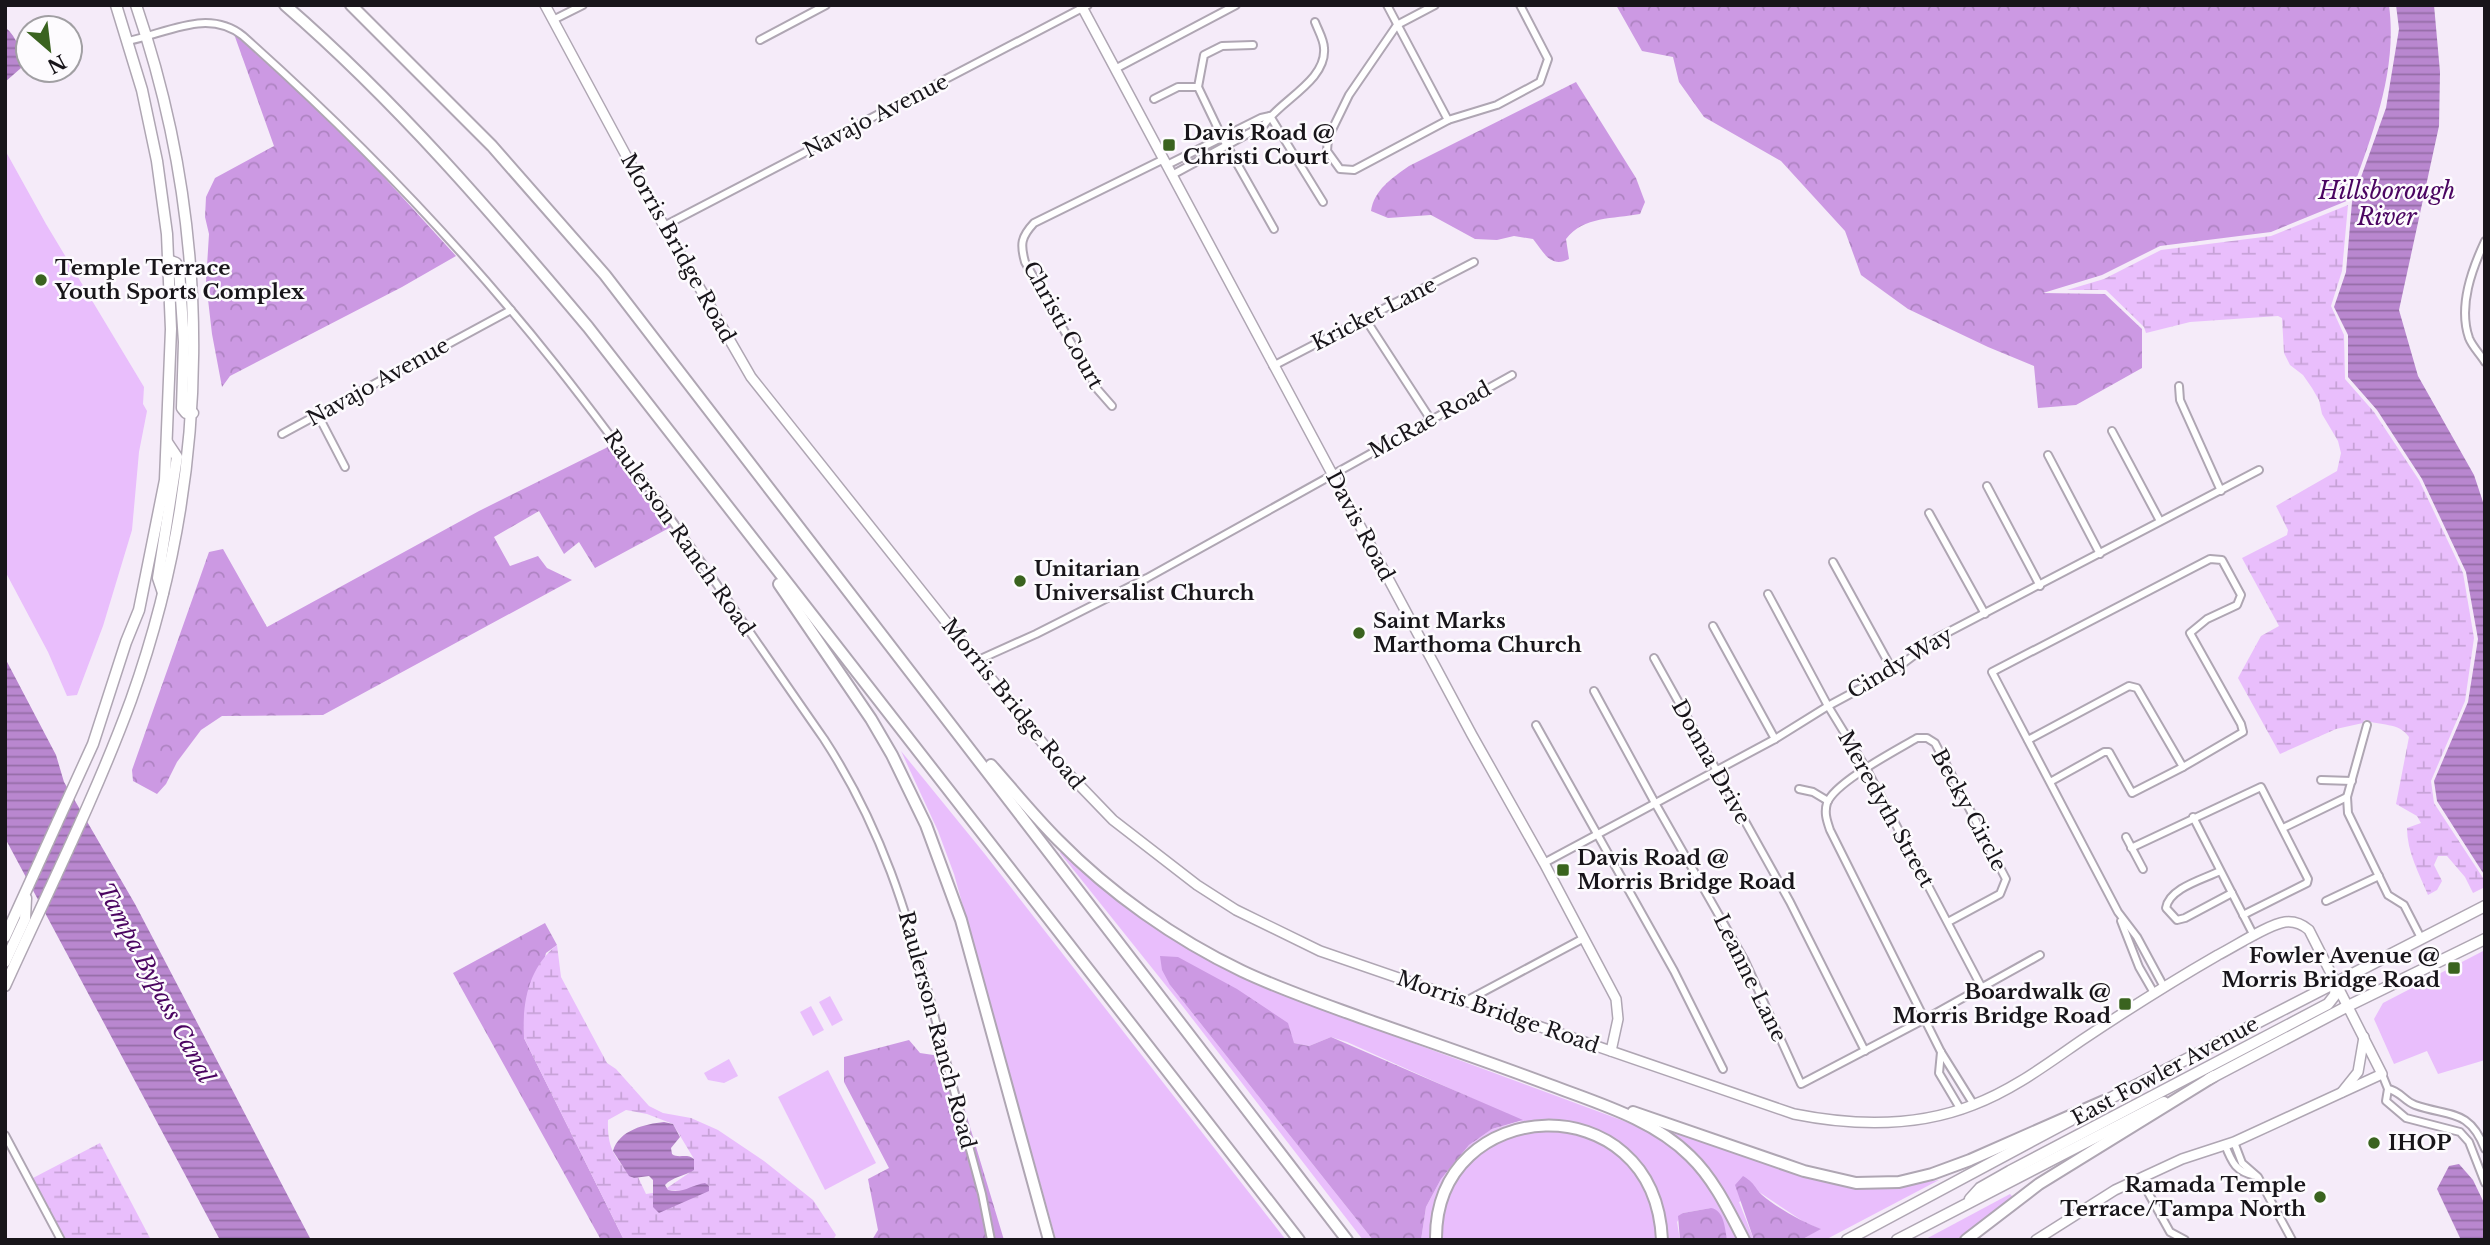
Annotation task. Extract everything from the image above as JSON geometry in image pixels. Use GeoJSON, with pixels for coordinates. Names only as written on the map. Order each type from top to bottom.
{"type":"FeatureCollection","features":[{"type":"Feature","properties":{"kind":"highway"},"geometry":{"type":"LineString","coordinates":[[285,5],[396,111],[496,217],[588,327],[1299,1240]]}},
{"type":"Feature","properties":{"kind":"highway"},"geometry":{"type":"LineString","coordinates":[[351,5],[492,146],[606,275],[1347,1240]]}},
{"type":"Feature","properties":{"kind":"highway"},"geometry":{"type":"LineString","coordinates":[[729,509],[871,719],[926,825],[961,920],[1049,1240]]}},
{"type":"Feature","properties":{"kind":"highway"},"geometry":{"type":"LineString","coordinates":[[922,686],[1060,842],[1121,895],[1176,933],[1242,971],[1293,992],[1591,1100],[1804,1171],[1856,1182],[1899,1182],[1932,1174],[2104,1101]]}},
{"type":"Feature","properties":{"kind":"highway"},"geometry":{"type":"LineString","coordinates":[[1966,1240],[2039,1184],[2214,1076]]}},
{"type":"Feature","properties":{"kind":"highway"},"geometry":{"type":"LineString","coordinates":[[1591,1100],[1658,1131],[1691,1156],[1716,1190],[1744,1240]]}},
{"type":"Feature","properties":{"kind":"highway"},"geometry":{"type":"LineString","coordinates":[[1436,1240],[1441,1204],[1448,1185],[1464,1162],[1497,1137],[1524,1127],[1543,1124],[1570,1126],[1590,1132],[1611,1142],[1628,1157],[1646,1180],[1654,1196],[1661,1222],[1662,1240]]}},
{"type":"Feature","properties":{"kind":"highway"},"geometry":{"type":"LineString","coordinates":[[1032,1184],[1042,1240]]}},
{"type":"Feature","properties":{"kind":"main road"},"geometry":{"type":"LineString","coordinates":[[5,937],[93,744],[139,610],[165,480],[171,329],[168,260],[157,161],[142,90],[116,5]]}},
{"type":"Feature","properties":{"kind":"main road"},"geometry":{"type":"LineString","coordinates":[[5,986],[105,768],[131,699],[163,593],[181,508],[193,413],[194,317],[186,214],[176,146],[158,69],[136,5]]}},
{"type":"Feature","properties":{"kind":"main road"},"geometry":{"type":"LineString","coordinates":[[168,260],[176,263],[179,269],[182,293],[182,408],[186,413],[193,413]]}},
{"type":"Feature","properties":{"kind":"main road"},"geometry":{"type":"LineString","coordinates":[[163,593],[158,578],[177,457],[167,441]]}},
{"type":"Feature","properties":{"kind":"main road"},"geometry":{"type":"LineString","coordinates":[[5,962],[25,919],[27,891]]}},
{"type":"Feature","properties":{"kind":"main road","name":"East Fowler Avenue"},"geometry":{"type":"LineString","coordinates":[[1847,1240],[2104,1101],[2485,906]]}},
{"type":"Feature","properties":{"kind":"main road","name":"East Fowler Avenue"},"geometry":{"type":"LineString","coordinates":[[1897,1240],[2348,1006],[2485,939]]}},
{"type":"Feature","properties":{"kind":"main road"},"geometry":{"type":"LineString","coordinates":[[1964,1205],[1980,1188],[2010,1171],[2328,1004],[2335,995],[2336,981]]}},
{"type":"Feature","properties":{"kind":"street","name":"Morris Bridge Road"},"geometry":{"type":"LineString","coordinates":[[545,5],[664,226],[751,377],[1060,765],[1131,835],[1197,885],[1236,910],[1320,951],[1794,1114],[1829,1121],[1870,1124],[1937,1116],[1961,1110],[2003,1092],[2164,986],[2281,922],[2293,922],[2309,930],[2382,1074]]}},
{"type":"Feature","properties":{"kind":"street"},"geometry":{"type":"LineString","coordinates":[[553,20],[583,5]]}},
{"type":"Feature","properties":{"kind":"street"},"geometry":{"type":"LineString","coordinates":[[760,40],[826,5]]}},
{"type":"Feature","properties":{"kind":"street"},"geometry":{"type":"LineString","coordinates":[[1115,69],[1236,5]]}},
{"type":"Feature","properties":{"kind":"street"},"geometry":{"type":"LineString","coordinates":[[1387,5],[1448,120]]}},
{"type":"Feature","properties":{"kind":"street"},"geometry":{"type":"LineString","coordinates":[[1435,5],[1397,25],[1349,96],[1328,138],[1327,151],[1340,169],[1354,170],[1448,120],[1497,105],[1540,82],[1548,59],[1520,5]]}},
{"type":"Feature","properties":{"kind":"street","name":"Davis Road"},"geometry":{"type":"LineString","coordinates":[[1084,6],[1273,366],[1616,999],[1618,1019],[1611,1051]]}},
{"type":"Feature","properties":{"kind":"street","name":"Navajo Avenue"},"geometry":{"type":"LineString","coordinates":[[664,226],[1084,6]]}},
{"type":"Feature","properties":{"kind":"street","name":"Raulerson Ranch Road"},"geometry":{"type":"LineString","coordinates":[[128,41],[202,22],[226,24],[236,30],[375,161],[511,310],[638,474],[824,738],[863,804],[884,849],[907,916],[982,1194],[991,1240]]}},
{"type":"Feature","properties":{"kind":"street"},"geometry":{"type":"LineString","coordinates":[[1172,175],[1264,125],[1270,116],[1304,88],[1319,70],[1325,49],[1315,22]]}},
{"type":"Feature","properties":{"kind":"street"},"geometry":{"type":"LineString","coordinates":[[1253,45],[1222,46],[1204,55],[1198,87],[1222,137],[1273,229]]}},
{"type":"Feature","properties":{"kind":"street"},"geometry":{"type":"LineString","coordinates":[[1154,99],[1178,87],[1198,87]]}},
{"type":"Feature","properties":{"kind":"street"},"geometry":{"type":"LineString","coordinates":[[1270,116],[1323,202]]}},
{"type":"Feature","properties":{"kind":"street","name":"Christi Court"},"geometry":{"type":"LineString","coordinates":[[1112,406],[1098,390],[1025,262],[1021,247],[1023,235],[1034,223],[1270,116]]}},
{"type":"Feature","properties":{"kind":"street"},"geometry":{"type":"LineString","coordinates":[[2485,241],[2469,282],[2466,310],[2469,338],[2485,362]]}},
{"type":"Feature","properties":{"kind":"street","name":"Kricket Lane"},"geometry":{"type":"LineString","coordinates":[[1273,366],[1474,262]]}},
{"type":"Feature","properties":{"kind":"street","name":"Navajo Avenue"},"geometry":{"type":"LineString","coordinates":[[282,434],[511,310]]}},
{"type":"Feature","properties":{"kind":"street"},"geometry":{"type":"LineString","coordinates":[[1366,320],[1431,420]]}},
{"type":"Feature","properties":{"kind":"street","name":"McRae Road"},"geometry":{"type":"LineString","coordinates":[[976,661],[1147,578],[1512,375]]}},
{"type":"Feature","properties":{"kind":"street"},"geometry":{"type":"LineString","coordinates":[[2179,386],[2180,400],[2221,491]]}},
{"type":"Feature","properties":{"kind":"street"},"geometry":{"type":"LineString","coordinates":[[318,415],[345,467]]}},
{"type":"Feature","properties":{"kind":"street"},"geometry":{"type":"LineString","coordinates":[[2112,431],[2160,521]]}},
{"type":"Feature","properties":{"kind":"street"},"geometry":{"type":"LineString","coordinates":[[2048,455],[2100,554]]}},
{"type":"Feature","properties":{"kind":"street","name":"Cindy Way"},"geometry":{"type":"LineString","coordinates":[[1544,863],[1774,739],[1893,671],[1937,638],[2259,470]]}},
{"type":"Feature","properties":{"kind":"street"},"geometry":{"type":"LineString","coordinates":[[1987,486],[2040,586]]}},
{"type":"Feature","properties":{"kind":"street"},"geometry":{"type":"LineString","coordinates":[[1929,513],[1985,614]]}},
{"type":"Feature","properties":{"kind":"street"},"geometry":{"type":"LineString","coordinates":[[2050,782],[2104,752],[2109,752],[2132,793],[2183,768],[2243,733],[2241,724],[2190,633],[2207,619],[2237,605],[2240,600],[2241,595],[2222,560],[2210,559],[1992,672],[2118,912],[2138,967],[2154,993]]}},
{"type":"Feature","properties":{"kind":"street"},"geometry":{"type":"LineString","coordinates":[[1833,562],[1893,671]]}},
{"type":"Feature","properties":{"kind":"street","name":"Meredyth Street"},"geometry":{"type":"LineString","coordinates":[[1768,594],[1828,706],[1866,768],[1982,988]]}},
{"type":"Feature","properties":{"kind":"street"},"geometry":{"type":"LineString","coordinates":[[1713,626],[1774,739]]}},
{"type":"Feature","properties":{"kind":"street","name":"Donna Drive"},"geometry":{"type":"LineString","coordinates":[[1654,658],[1790,902],[1865,1051]]}},
{"type":"Feature","properties":{"kind":"street"},"geometry":{"type":"LineString","coordinates":[[2028,740],[2130,686],[2137,688],[2183,768]]}},
{"type":"Feature","properties":{"kind":"street","name":"Leanne Lane"},"geometry":{"type":"LineString","coordinates":[[1594,691],[1745,961],[1801,1084],[1865,1051]]}},
{"type":"Feature","properties":{"kind":"street"},"geometry":{"type":"LineString","coordinates":[[1536,725],[1674,971],[1723,1069]]}},
{"type":"Feature","properties":{"kind":"street"},"geometry":{"type":"LineString","coordinates":[[2367,725],[2347,797],[2348,814],[2388,895],[2404,905],[2421,938]]}},
{"type":"Feature","properties":{"kind":"street","name":"Becky Circle"},"geometry":{"type":"LineString","coordinates":[[1828,800],[1866,768],[1917,738],[1927,738],[1935,743],[2006,879],[2000,894],[1948,922]]}},
{"type":"Feature","properties":{"kind":"street"},"geometry":{"type":"LineString","coordinates":[[2321,780],[2352,781]]}},
{"type":"Feature","properties":{"kind":"street"},"geometry":{"type":"LineString","coordinates":[[2132,848],[2261,787],[2308,879],[2307,883],[2243,915]]}},
{"type":"Feature","properties":{"kind":"street"},"geometry":{"type":"LineString","coordinates":[[1799,789],[1813,792],[1828,800],[1825,812],[1830,831],[1941,1052],[1974,1105]]}},
{"type":"Feature","properties":{"kind":"street"},"geometry":{"type":"LineString","coordinates":[[2283,828],[2347,797]]}},
{"type":"Feature","properties":{"kind":"street"},"geometry":{"type":"LineString","coordinates":[[2193,817],[2254,936]]}},
{"type":"Feature","properties":{"kind":"street"},"geometry":{"type":"LineString","coordinates":[[2126,837],[2143,869]]}},
{"type":"Feature","properties":{"kind":"street"},"geometry":{"type":"LineString","coordinates":[[2220,871],[2174,894],[2167,900],[2166,908],[2177,920],[2232,893]]}},
{"type":"Feature","properties":{"kind":"street"},"geometry":{"type":"LineString","coordinates":[[2326,901],[2379,876]]}},
{"type":"Feature","properties":{"kind":"street"},"geometry":{"type":"LineString","coordinates":[[2118,912],[2137,937],[2164,986]]}},
{"type":"Feature","properties":{"kind":"street"},"geometry":{"type":"LineString","coordinates":[[1466,1001],[1584,938]]}},
{"type":"Feature","properties":{"kind":"street"},"geometry":{"type":"LineString","coordinates":[[1865,1051],[2039,955]]}},
{"type":"Feature","properties":{"kind":"street"},"geometry":{"type":"LineString","coordinates":[[2340,1095],[2358,1072],[2364,1037]]}},
{"type":"Feature","properties":{"kind":"street"},"geometry":{"type":"LineString","coordinates":[[1941,1052],[1941,1079],[1961,1110]]}},
{"type":"Feature","properties":{"kind":"street"},"geometry":{"type":"LineString","coordinates":[[2036,1240],[2078,1211],[2140,1178],[2182,1158],[2230,1144],[2382,1074],[2388,1089],[2386,1101],[2406,1118],[2460,1132],[2469,1142],[2485,1183]]}},
{"type":"Feature","properties":{"kind":"street"},"geometry":{"type":"LineString","coordinates":[[2388,1089],[2396,1090],[2412,1104],[2460,1117],[2472,1124],[2483,1137],[2485,1149]]}},
{"type":"Feature","properties":{"kind":"street"},"geometry":{"type":"LineString","coordinates":[[5,1135],[61,1240]]}},
{"type":"Feature","properties":{"kind":"street"},"geometry":{"type":"LineString","coordinates":[[2469,1142],[2483,1137]]}},
{"type":"Feature","properties":{"kind":"street"},"geometry":{"type":"LineString","coordinates":[[2230,1144],[2242,1163],[2258,1177],[2292,1240]]}},
{"type":"Feature","properties":{"kind":"street"},"geometry":{"type":"LineString","coordinates":[[2140,1178],[2170,1232],[2185,1240]]}},
{"type":"Feature","properties":{"kind":"green space"},"geometry":{"type":"Polygon","coordinates":[[[1616,5],[2389,5],[2390,55],[2381,104],[2349,200],[2271,232],[2160,246],[2102,275],[2043,293],[2105,294],[2142,329],[2142,368],[2076,405],[2038,408],[2034,366],[1908,309],[1861,275],[1845,231],[1781,161],[1704,117],[1679,82],[1673,57],[1642,51],[1616,5]]]}},
{"type":"Feature","properties":{"kind":"green space"},"geometry":{"type":"Polygon","coordinates":[[[234,34],[372,164],[456,256],[230,376],[222,387],[206,282],[209,234],[205,217],[206,197],[215,178],[274,146],[234,34]]]}},
{"type":"Feature","properties":{"kind":"green space"},"geometry":{"type":"Polygon","coordinates":[[[1576,82],[1636,178],[1645,202],[1640,214],[1590,222],[1573,232],[1566,239],[1569,259],[1562,262],[1552,260],[1533,239],[1514,236],[1497,240],[1475,239],[1431,215],[1388,218],[1371,211],[1380,191],[1409,166],[1576,82]]]}},
{"type":"Feature","properties":{"kind":"green space","name":"Temple Terrace Youth Sports Complex"},"geometry":{"type":"Polygon","coordinates":[[[5,150],[144,387],[143,404],[147,411],[139,452],[132,530],[103,626],[77,695],[67,696],[48,652],[5,571],[5,150]]]}},
{"type":"Feature","properties":{"kind":"green space"},"geometry":{"type":"Polygon","coordinates":[[[2348,205],[2342,271],[2331,306],[2344,335],[2345,379],[2374,412],[2419,480],[2463,573],[2474,638],[2465,701],[2431,781],[2434,803],[2485,881],[2485,887],[2473,893],[2465,877],[2447,856],[2438,856],[2434,865],[2442,881],[2437,890],[2428,895],[2417,870],[2409,846],[2407,828],[2421,823],[2417,816],[2396,804],[2409,737],[2405,732],[2364,720],[2363,723],[2336,729],[2280,754],[2238,678],[2261,636],[2279,626],[2242,558],[2287,535],[2288,530],[2276,506],[2337,471],[2341,453],[2338,441],[2322,414],[2319,400],[2303,375],[2290,365],[2284,353],[2282,318],[2278,316],[2190,322],[2146,333],[2144,327],[2106,290],[2067,290],[2104,279],[2161,250],[2271,236],[2348,205]]]}},
{"type":"Feature","properties":{"kind":"green space"},"geometry":{"type":"Polygon","coordinates":[[[612,445],[671,527],[595,568],[579,542],[564,554],[539,511],[494,537],[510,566],[538,556],[547,568],[572,580],[323,715],[222,716],[201,730],[157,794],[133,781],[132,770],[209,552],[223,549],[267,627],[479,511],[612,445]]]}},
{"type":"Feature","properties":{"kind":"green space"},"geometry":{"type":"Polygon","coordinates":[[[901,751],[984,853],[1286,1240],[1056,1240],[954,874],[938,831],[901,751]]]}},
{"type":"Feature","properties":{"kind":"green space"},"geometry":{"type":"Polygon","coordinates":[[[1062,851],[1080,868],[1217,964],[1286,996],[1651,1131],[1665,1139],[1704,1176],[1741,1240],[1727,1240],[1711,1208],[1683,1213],[1677,1222],[1680,1240],[1667,1240],[1663,1212],[1653,1187],[1639,1165],[1621,1146],[1600,1132],[1576,1123],[1549,1121],[1521,1125],[1495,1134],[1482,1142],[1443,1193],[1434,1217],[1432,1240],[1421,1240],[1426,1207],[1441,1179],[1469,1145],[1492,1129],[1522,1121],[1347,1042],[1331,1037],[1309,1046],[1294,1043],[1170,985],[1373,1240],[1363,1240],[1060,853],[1062,851]]]}},
{"type":"Feature","properties":{"kind":"green space"},"geometry":{"type":"Polygon","coordinates":[[[545,923],[557,945],[546,953],[524,1038],[624,1240],[601,1240],[453,973],[545,923]]]}},
{"type":"Feature","properties":{"kind":"green space"},"geometry":{"type":"Polygon","coordinates":[[[557,945],[561,977],[607,1063],[616,1069],[649,1106],[663,1113],[691,1118],[718,1130],[764,1161],[813,1200],[836,1235],[833,1240],[624,1240],[524,1038],[524,1012],[529,987],[539,964],[557,945]],[[626,1110],[608,1120],[608,1130],[617,1158],[633,1178],[638,1177],[646,1194],[653,1193],[654,1207],[696,1184],[683,1191],[668,1190],[667,1188],[689,1173],[694,1159],[673,1124],[647,1114],[626,1110]]]}},
{"type":"Feature","properties":{"kind":"green space"},"geometry":{"type":"Polygon","coordinates":[[[2485,950],[2485,1060],[2438,1074],[2427,1051],[2394,1064],[2374,1019],[2383,1003],[2485,950]]]}},
{"type":"Feature","properties":{"kind":"green space"},"geometry":{"type":"Polygon","coordinates":[[[1160,956],[1178,957],[1237,989],[1288,1023],[1294,1043],[1309,1046],[1331,1037],[1523,1120],[1492,1129],[1469,1145],[1441,1179],[1426,1207],[1421,1240],[1373,1240],[1170,985],[1162,970],[1160,956]]]}},
{"type":"Feature","properties":{"kind":"green space"},"geometry":{"type":"Polygon","coordinates":[[[830,996],[843,1020],[832,1026],[819,1002],[830,996]]]}},
{"type":"Feature","properties":{"kind":"green space"},"geometry":{"type":"Polygon","coordinates":[[[811,1006],[824,1030],[813,1036],[800,1012],[811,1006]]]}},
{"type":"Feature","properties":{"kind":"green space"},"geometry":{"type":"Polygon","coordinates":[[[909,1040],[920,1053],[940,1056],[978,1194],[987,1240],[872,1240],[878,1230],[868,1179],[889,1168],[844,1082],[844,1057],[909,1040]]]}},
{"type":"Feature","properties":{"kind":"green space"},"geometry":{"type":"Polygon","coordinates":[[[729,1059],[738,1076],[724,1083],[708,1080],[704,1073],[729,1059]]]}},
{"type":"Feature","properties":{"kind":"green space"},"geometry":{"type":"Polygon","coordinates":[[[828,1070],[876,1163],[825,1190],[778,1097],[828,1070]]]}},
{"type":"Feature","properties":{"kind":"green space"},"geometry":{"type":"Polygon","coordinates":[[[958,1087],[1004,1240],[995,1240],[986,1193],[958,1087]]]}},
{"type":"Feature","properties":{"kind":"green space"},"geometry":{"type":"Polygon","coordinates":[[[1536,1129],[1583,1134],[1618,1152],[1644,1182],[1659,1240],[1440,1240],[1448,1196],[1463,1170],[1472,1160],[1495,1145],[1536,1129]]]}},
{"type":"Feature","properties":{"kind":"green space"},"geometry":{"type":"Polygon","coordinates":[[[1670,1129],[1822,1181],[1853,1186],[1881,1186],[1939,1180],[1825,1240],[1801,1240],[1820,1229],[1804,1222],[1759,1192],[1739,1202],[1754,1240],[1749,1240],[1716,1181],[1695,1155],[1669,1133],[1670,1129]]]}},
{"type":"Feature","properties":{"kind":"green space"},"geometry":{"type":"Polygon","coordinates":[[[100,1143],[151,1240],[66,1240],[33,1178],[100,1143]]]}},
{"type":"Feature","properties":{"kind":"green space"},"geometry":{"type":"Polygon","coordinates":[[[1743,1176],[1776,1205],[1821,1229],[1801,1240],[1754,1240],[1735,1185],[1743,1176]]]}},
{"type":"Feature","properties":{"kind":"green space"},"geometry":{"type":"Polygon","coordinates":[[[2010,1194],[2013,1197],[1956,1240],[1924,1240],[2010,1194]]]}},
{"type":"Feature","properties":{"kind":"green space"},"geometry":{"type":"Polygon","coordinates":[[[1711,1208],[1721,1216],[1727,1240],[1680,1240],[1678,1216],[1711,1208]]]}},
{"type":"Feature","properties":{"kind":"water","name":"Hillsborough River"},"geometry":{"type":"Polygon","coordinates":[[[2396,5],[2434,5],[2440,72],[2439,126],[2399,310],[2418,376],[2474,475],[2485,508],[2485,876],[2437,801],[2434,781],[2468,702],[2478,639],[2466,572],[2422,479],[2377,410],[2348,377],[2348,335],[2334,307],[2346,272],[2352,202],[2386,108],[2399,29],[2396,5]]]}},
{"type":"Feature","properties":{"kind":"water"},"geometry":{"type":"Polygon","coordinates":[[[5,27],[14,38],[14,74],[5,82],[5,27]]]}},
{"type":"Feature","properties":{"kind":"water","name":"Tampa Bypass Canal"},"geometry":{"type":"Polygon","coordinates":[[[5,658],[56,755],[64,782],[135,904],[311,1240],[220,1240],[5,838],[5,658]]]}},
{"type":"Feature","properties":{"kind":"water"},"geometry":{"type":"Polygon","coordinates":[[[664,1122],[673,1124],[680,1137],[671,1148],[672,1154],[694,1159],[694,1170],[668,1182],[665,1185],[668,1190],[683,1190],[705,1183],[709,1186],[709,1191],[659,1213],[653,1207],[653,1180],[649,1176],[629,1176],[613,1151],[621,1138],[634,1129],[664,1122]]]}},
{"type":"Feature","properties":{"kind":"water"},"geometry":{"type":"Polygon","coordinates":[[[2459,1164],[2473,1180],[2485,1205],[2485,1240],[2461,1240],[2437,1189],[2449,1166],[2459,1164]]]}},
{"type":"Feature","properties":{"kind":"place","name":"Davis Road @ Christi Court"},"geometry":{"type":"Point","coordinates":[1169,145]}},
{"type":"Feature","properties":{"kind":"place","name":"Temple Terrace Youth Sports Complex"},"geometry":{"type":"Point","coordinates":[41,280]}},
{"type":"Feature","properties":{"kind":"place","name":"Unitarian Universalist Church"},"geometry":{"type":"Point","coordinates":[1020,581]}},
{"type":"Feature","properties":{"kind":"place","name":"Saint Marks Marthoma Church"},"geometry":{"type":"Point","coordinates":[1359,633]}},
{"type":"Feature","properties":{"kind":"place","name":"Davis Road @ Morris Bridge Road"},"geometry":{"type":"Point","coordinates":[1563,870]}},
{"type":"Feature","properties":{"kind":"place","name":"Fowler Avenue @ Morris Bridge Road"},"geometry":{"type":"Point","coordinates":[2454,968]}},
{"type":"Feature","properties":{"kind":"place","name":"Boardwalk @ Morris Bridge Road"},"geometry":{"type":"Point","coordinates":[2125,1004]}},
{"type":"Feature","properties":{"kind":"place","name":"IHOP"},"geometry":{"type":"Point","coordinates":[2374,1143]}},
{"type":"Feature","properties":{"kind":"place","name":"Ramada Temple Terrace/Tampa North"},"geometry":{"type":"Point","coordinates":[2320,1197]}}]}
